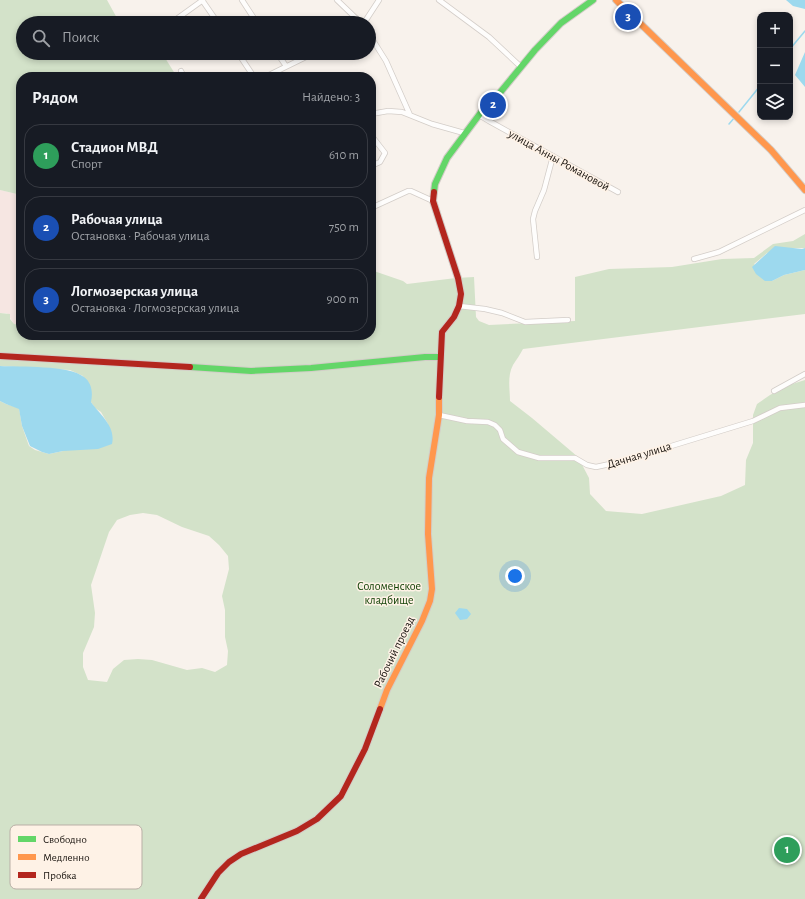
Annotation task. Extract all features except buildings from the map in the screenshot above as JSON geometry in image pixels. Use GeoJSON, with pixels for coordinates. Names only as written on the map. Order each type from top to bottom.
{"type":"FeatureCollection","features":[{"type":"Feature","properties":{"kind":"street"},"geometry":{"type":"LineString","coordinates":[[181,16],[203,0],[213,16]]}},
{"type":"Feature","properties":{"kind":"street"},"geometry":{"type":"LineString","coordinates":[[242,0],[252,16]]}},
{"type":"Feature","properties":{"kind":"street"},"geometry":{"type":"LineString","coordinates":[[338,0],[353,16]]}},
{"type":"Feature","properties":{"kind":"street"},"geometry":{"type":"LineString","coordinates":[[368,16],[378,0]]}},
{"type":"Feature","properties":{"kind":"street"},"geometry":{"type":"LineString","coordinates":[[439,0],[489,37],[521,67]]}},
{"type":"Feature","properties":{"kind":"street"},"geometry":{"type":"LineString","coordinates":[[568,320],[525,322],[502,313],[486,309],[459,306],[461,294],[458,278],[433,201],[435,184],[439,174],[447,158],[464,133],[535,50],[561,23],[593,0]]}},
{"type":"Feature","properties":{"kind":"street"},"geometry":{"type":"LineString","coordinates":[[616,0],[771,150],[805,190]]}},
{"type":"Feature","properties":{"kind":"street"},"geometry":{"type":"LineString","coordinates":[[376,45],[386,61],[410,115]]}},
{"type":"Feature","properties":{"kind":"street"},"geometry":{"type":"LineString","coordinates":[[243,60],[251,72]]}},
{"type":"Feature","properties":{"kind":"street"},"geometry":{"type":"LineString","coordinates":[[282,60],[286,66]]}},
{"type":"Feature","properties":{"kind":"street"},"geometry":{"type":"LineString","coordinates":[[275,72],[299,60]]}},
{"type":"Feature","properties":{"kind":"street"},"geometry":{"type":"LineString","coordinates":[[376,113],[388,111],[402,112],[432,124],[464,133]]}},
{"type":"Feature","properties":{"kind":"street","name":"улица Анны Романовой"},"geometry":{"type":"LineString","coordinates":[[479,115],[618,192]]}},
{"type":"Feature","properties":{"kind":"street"},"geometry":{"type":"LineString","coordinates":[[376,141],[385,153],[380,162],[376,164]]}},
{"type":"Feature","properties":{"kind":"street"},"geometry":{"type":"LineString","coordinates":[[537,257],[533,219],[544,190],[553,156]]}},
{"type":"Feature","properties":{"kind":"street"},"geometry":{"type":"LineString","coordinates":[[376,206],[408,191],[412,191],[433,201]]}},
{"type":"Feature","properties":{"kind":"street"},"geometry":{"type":"LineString","coordinates":[[694,259],[719,252],[805,210]]}},
{"type":"Feature","properties":{"kind":"street","name":"Рабочий проезд"},"geometry":{"type":"LineString","coordinates":[[201,899],[218,873],[229,862],[241,854],[297,831],[317,819],[341,796],[365,749],[387,690],[422,621],[430,601],[432,579],[428,534],[429,478],[439,415],[442,332],[454,317],[459,306]]}},
{"type":"Feature","properties":{"kind":"street"},"geometry":{"type":"LineString","coordinates":[[0,356],[251,371],[311,368],[424,357],[440,357]]}},
{"type":"Feature","properties":{"kind":"street"},"geometry":{"type":"LineString","coordinates":[[774,391],[805,374]]}},
{"type":"Feature","properties":{"kind":"street","name":"Дачная улица"},"geometry":{"type":"LineString","coordinates":[[439,415],[467,421],[488,422],[495,425],[500,430],[502,439],[518,452],[539,458],[575,458],[587,465],[596,467],[619,462],[753,421],[780,408],[805,405]]}},
{"type":"Feature","properties":{"kind":"shaded area"},"geometry":{"type":"Polygon","coordinates":[[[0,190],[16,194],[16,324],[14,324],[7,313],[0,313],[0,190]]]}},
{"type":"Feature","properties":{"kind":"green space"},"geometry":{"type":"Polygon","coordinates":[[[0,0],[107,0],[116,16],[16,16],[16,60],[166,60],[174,72],[16,72],[16,194],[0,190],[0,0]]]}},
{"type":"Feature","properties":{"kind":"green space","name":"Соломенское кладбище"},"geometry":{"type":"Polygon","coordinates":[[[805,234],[805,248],[789,248],[767,253],[754,264],[772,281],[784,275],[805,270],[805,314],[523,349],[511,369],[509,383],[510,401],[578,457],[589,478],[590,494],[606,511],[642,514],[721,496],[745,485],[746,460],[753,443],[753,415],[757,404],[789,385],[805,380],[805,899],[0,899],[0,401],[19,408],[22,426],[29,446],[35,450],[49,454],[63,451],[108,424],[101,412],[95,408],[91,402],[83,376],[70,370],[0,366],[0,313],[10,314],[10,319],[16,324],[16,340],[376,340],[376,272],[403,281],[407,284],[474,277],[476,317],[479,321],[489,325],[575,321],[575,277],[609,269],[672,267],[722,259],[754,258],[773,244],[793,241],[805,234]],[[143,513],[130,515],[117,520],[109,532],[91,585],[95,613],[94,627],[83,653],[83,667],[88,680],[107,682],[113,669],[124,660],[152,660],[187,670],[202,668],[215,672],[227,665],[228,651],[225,637],[225,610],[222,596],[229,569],[228,556],[209,536],[182,527],[157,515],[143,513]]]}},
{"type":"Feature","properties":{"kind":"water"},"geometry":{"type":"Polygon","coordinates":[[[786,0],[805,0],[805,9],[793,6],[786,0]]]}},
{"type":"Feature","properties":{"kind":"water"},"geometry":{"type":"Polygon","coordinates":[[[805,52],[805,87],[795,75],[805,52]]]}},
{"type":"Feature","properties":{"kind":"water"},"geometry":{"type":"Polygon","coordinates":[[[775,246],[805,248],[805,270],[784,275],[772,281],[765,281],[756,274],[752,267],[775,246]]]}},
{"type":"Feature","properties":{"kind":"water"},"geometry":{"type":"Polygon","coordinates":[[[0,366],[67,370],[77,373],[87,379],[91,388],[91,402],[106,421],[112,432],[112,444],[98,449],[63,451],[49,454],[30,446],[22,426],[19,409],[0,401],[0,366]]]}},
{"type":"Feature","properties":{"kind":"water"},"geometry":{"type":"Polygon","coordinates":[[[459,608],[467,609],[471,614],[467,619],[460,620],[455,613],[459,608]]]}},
{"type":"Feature","properties":{"kind":"waterway"},"geometry":{"type":"LineString","coordinates":[[791,48],[805,31]]}},
{"type":"Feature","properties":{"kind":"waterway"},"geometry":{"type":"LineString","coordinates":[[739,112],[757,90]]}},
{"type":"Feature","properties":{"kind":"waterway"},"geometry":{"type":"LineString","coordinates":[[729,124],[735,117]]}},
{"type":"Feature","properties":{"kind":"traffic: fast"},"geometry":{"type":"LineString","coordinates":[[434,192],[435,184],[447,158],[482,111],[498,95],[535,50],[561,23],[593,0]]}},
{"type":"Feature","properties":{"kind":"traffic: fast"},"geometry":{"type":"LineString","coordinates":[[190,367],[251,371],[311,368],[425,357],[440,357]]}},
{"type":"Feature","properties":{"kind":"traffic: slow"},"geometry":{"type":"LineString","coordinates":[[616,0],[771,150],[805,190]]}},
{"type":"Feature","properties":{"kind":"traffic: slow"},"geometry":{"type":"LineString","coordinates":[[380,709],[387,690],[422,621],[430,601],[432,589],[428,534],[429,478],[439,415],[439,397]]}},
{"type":"Feature","properties":{"kind":"traffic: jam"},"geometry":{"type":"LineString","coordinates":[[434,192],[433,201],[458,278],[461,294],[459,306],[454,317],[442,332],[439,397]]}},
{"type":"Feature","properties":{"kind":"traffic: jam"},"geometry":{"type":"LineString","coordinates":[[0,356],[190,367]]}},
{"type":"Feature","properties":{"kind":"traffic: jam"},"geometry":{"type":"LineString","coordinates":[[201,899],[218,873],[229,862],[241,854],[297,831],[317,819],[341,796],[365,749],[380,709]]}},
{"type":"Feature","properties":{"kind":"place","name":"Логмозерская улица"},"geometry":{"type":"Point","coordinates":[628,17]}},
{"type":"Feature","properties":{"kind":"place","name":"Рабочая улица"},"geometry":{"type":"Point","coordinates":[493,105]}},
{"type":"Feature","properties":{"kind":"place","name":"Стадион МВД"},"geometry":{"type":"Point","coordinates":[787,850]}}]}
